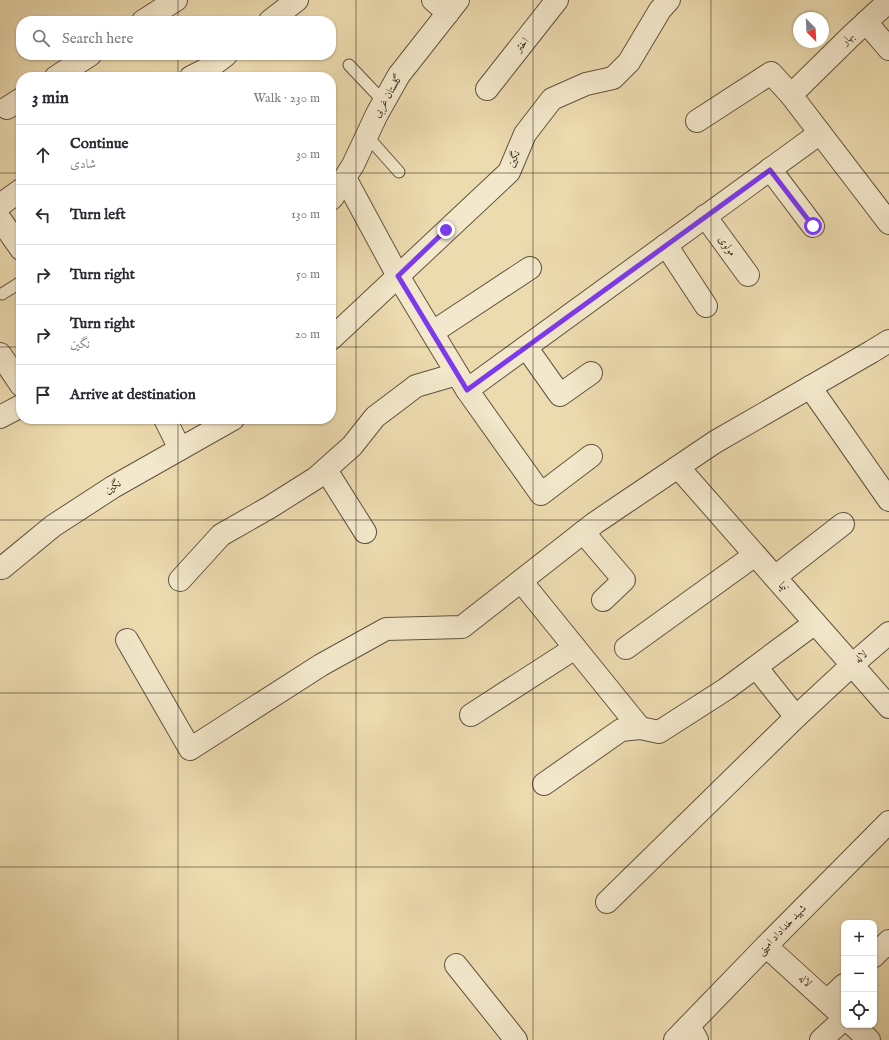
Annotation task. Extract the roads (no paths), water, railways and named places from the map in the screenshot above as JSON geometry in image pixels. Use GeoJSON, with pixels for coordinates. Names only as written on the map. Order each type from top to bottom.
{"type":"FeatureCollection","features":[{"type":"Feature","properties":{"kind":"street"},"geometry":{"type":"LineString","coordinates":[[151,16],[176,0]]}},
{"type":"Feature","properties":{"kind":"street"},"geometry":{"type":"LineString","coordinates":[[276,16],[297,0]]}},
{"type":"Feature","properties":{"kind":"street","name":"اختر"},"geometry":{"type":"LineString","coordinates":[[487,89],[557,0]]}},
{"type":"Feature","properties":{"kind":"street","name":"نگین"},"geometry":{"type":"LineString","coordinates":[[336,334],[509,172],[525,134],[552,99],[586,84],[613,78],[629,62],[660,10],[669,0]]}},
{"type":"Feature","properties":{"kind":"street","name":"بهار"},"geometry":{"type":"LineString","coordinates":[[791,95],[889,1]]}},
{"type":"Feature","properties":{"kind":"street","name":"گلستان غربی"},"geometry":{"type":"LineString","coordinates":[[336,192],[346,178],[377,114],[399,75],[446,4]]}},
{"type":"Feature","properties":{"kind":"street"},"geometry":{"type":"LineString","coordinates":[[866,22],[889,49]]}},
{"type":"Feature","properties":{"kind":"street"},"geometry":{"type":"LineString","coordinates":[[64,72],[82,60]]}},
{"type":"Feature","properties":{"kind":"street"},"geometry":{"type":"LineString","coordinates":[[201,72],[219,60]]}},
{"type":"Feature","properties":{"kind":"street"},"geometry":{"type":"LineString","coordinates":[[697,121],[771,73],[791,95],[889,223]]}},
{"type":"Feature","properties":{"kind":"street"},"geometry":{"type":"LineString","coordinates":[[180,580],[221,535],[270,507],[316,478],[352,446],[375,417],[416,386],[462,382],[526,347],[820,133]]}},
{"type":"Feature","properties":{"kind":"street"},"geometry":{"type":"LineString","coordinates":[[770,170],[813,226]]}},
{"type":"Feature","properties":{"kind":"street"},"geometry":{"type":"LineString","coordinates":[[346,178],[398,276],[462,382],[541,494],[591,456]]}},
{"type":"Feature","properties":{"kind":"street"},"geometry":{"type":"LineString","coordinates":[[0,205],[16,194]]}},
{"type":"Feature","properties":{"kind":"street","name":"مولوی"},"geometry":{"type":"LineString","coordinates":[[705,216],[748,275]]}},
{"type":"Feature","properties":{"kind":"street"},"geometry":{"type":"LineString","coordinates":[[0,219],[16,241]]}},
{"type":"Feature","properties":{"kind":"street"},"geometry":{"type":"LineString","coordinates":[[666,245],[706,306]]}},
{"type":"Feature","properties":{"kind":"street"},"geometry":{"type":"LineString","coordinates":[[432,332],[530,268]]}},
{"type":"Feature","properties":{"kind":"street"},"geometry":{"type":"LineString","coordinates":[[127,640],[190,749],[321,665],[386,629],[462,627],[583,532],[715,442],[810,388],[889,340]]}},
{"type":"Feature","properties":{"kind":"street"},"geometry":{"type":"LineString","coordinates":[[526,347],[560,395],[591,373]]}},
{"type":"Feature","properties":{"kind":"street"},"geometry":{"type":"LineString","coordinates":[[0,354],[16,378]]}},
{"type":"Feature","properties":{"kind":"street"},"geometry":{"type":"LineString","coordinates":[[810,388],[889,500]]}},
{"type":"Feature","properties":{"kind":"street"},"geometry":{"type":"LineString","coordinates":[[0,418],[16,409]]}},
{"type":"Feature","properties":{"kind":"street"},"geometry":{"type":"LineString","coordinates":[[168,424],[180,449]]}},
{"type":"Feature","properties":{"kind":"street","name":"نگین"},"geometry":{"type":"LineString","coordinates":[[2,568],[53,526],[113,486],[224,424]]}},
{"type":"Feature","properties":{"kind":"street","name":"نیما"},"geometry":{"type":"LineString","coordinates":[[678,467],[889,707]]}},
{"type":"Feature","properties":{"kind":"street"},"geometry":{"type":"LineString","coordinates":[[326,470],[365,532]]}},
{"type":"Feature","properties":{"kind":"street"},"geometry":{"type":"LineString","coordinates":[[775,577],[843,524]]}},
{"type":"Feature","properties":{"kind":"street"},"geometry":{"type":"LineString","coordinates":[[583,532],[624,580],[603,600]]}},
{"type":"Feature","properties":{"kind":"street"},"geometry":{"type":"LineString","coordinates":[[626,648],[755,555]]}},
{"type":"Feature","properties":{"kind":"street"},"geometry":{"type":"LineString","coordinates":[[521,581],[640,728]]}},
{"type":"Feature","properties":{"kind":"street"},"geometry":{"type":"LineString","coordinates":[[544,784],[621,730],[640,728],[658,732],[726,689],[815,623]]}},
{"type":"Feature","properties":{"kind":"street","name":"لاله"},"geometry":{"type":"LineString","coordinates":[[607,902],[796,717],[889,633]]}},
{"type":"Feature","properties":{"kind":"street"},"geometry":{"type":"LineString","coordinates":[[471,715],[575,648]]}},
{"type":"Feature","properties":{"kind":"street"},"geometry":{"type":"LineString","coordinates":[[756,667],[796,717]]}},
{"type":"Feature","properties":{"kind":"street","name":"شهید خداداد امینی"},"geometry":{"type":"LineString","coordinates":[[687,1035],[766,946],[886,830]]}},
{"type":"Feature","properties":{"kind":"street"},"geometry":{"type":"LineString","coordinates":[[877,953],[889,941]]}},
{"type":"Feature","properties":{"kind":"street","name":"لاله"},"geometry":{"type":"LineString","coordinates":[[766,946],[841,1015]]}},
{"type":"Feature","properties":{"kind":"street"},"geometry":{"type":"LineString","coordinates":[[456,965],[516,1040]]}},
{"type":"Feature","properties":{"kind":"street"},"geometry":{"type":"LineString","coordinates":[[827,1001],[841,988]]}},
{"type":"Feature","properties":{"kind":"street"},"geometry":{"type":"LineString","coordinates":[[821,1040],[841,1021]]}},
{"type":"Feature","properties":{"kind":"street"},"geometry":{"type":"LineString","coordinates":[[856,1028],[869,1040]]}},
{"type":"Feature","properties":{"kind":"lane"},"geometry":{"type":"LineString","coordinates":[[349,65],[384,102]]}},
{"type":"Feature","properties":{"kind":"lane"},"geometry":{"type":"LineString","coordinates":[[367,136],[399,172]]}},
{"type":"Feature","properties":{"kind":"lane"},"geometry":{"type":"LineString","coordinates":[[2,294],[16,285]]}}]}
